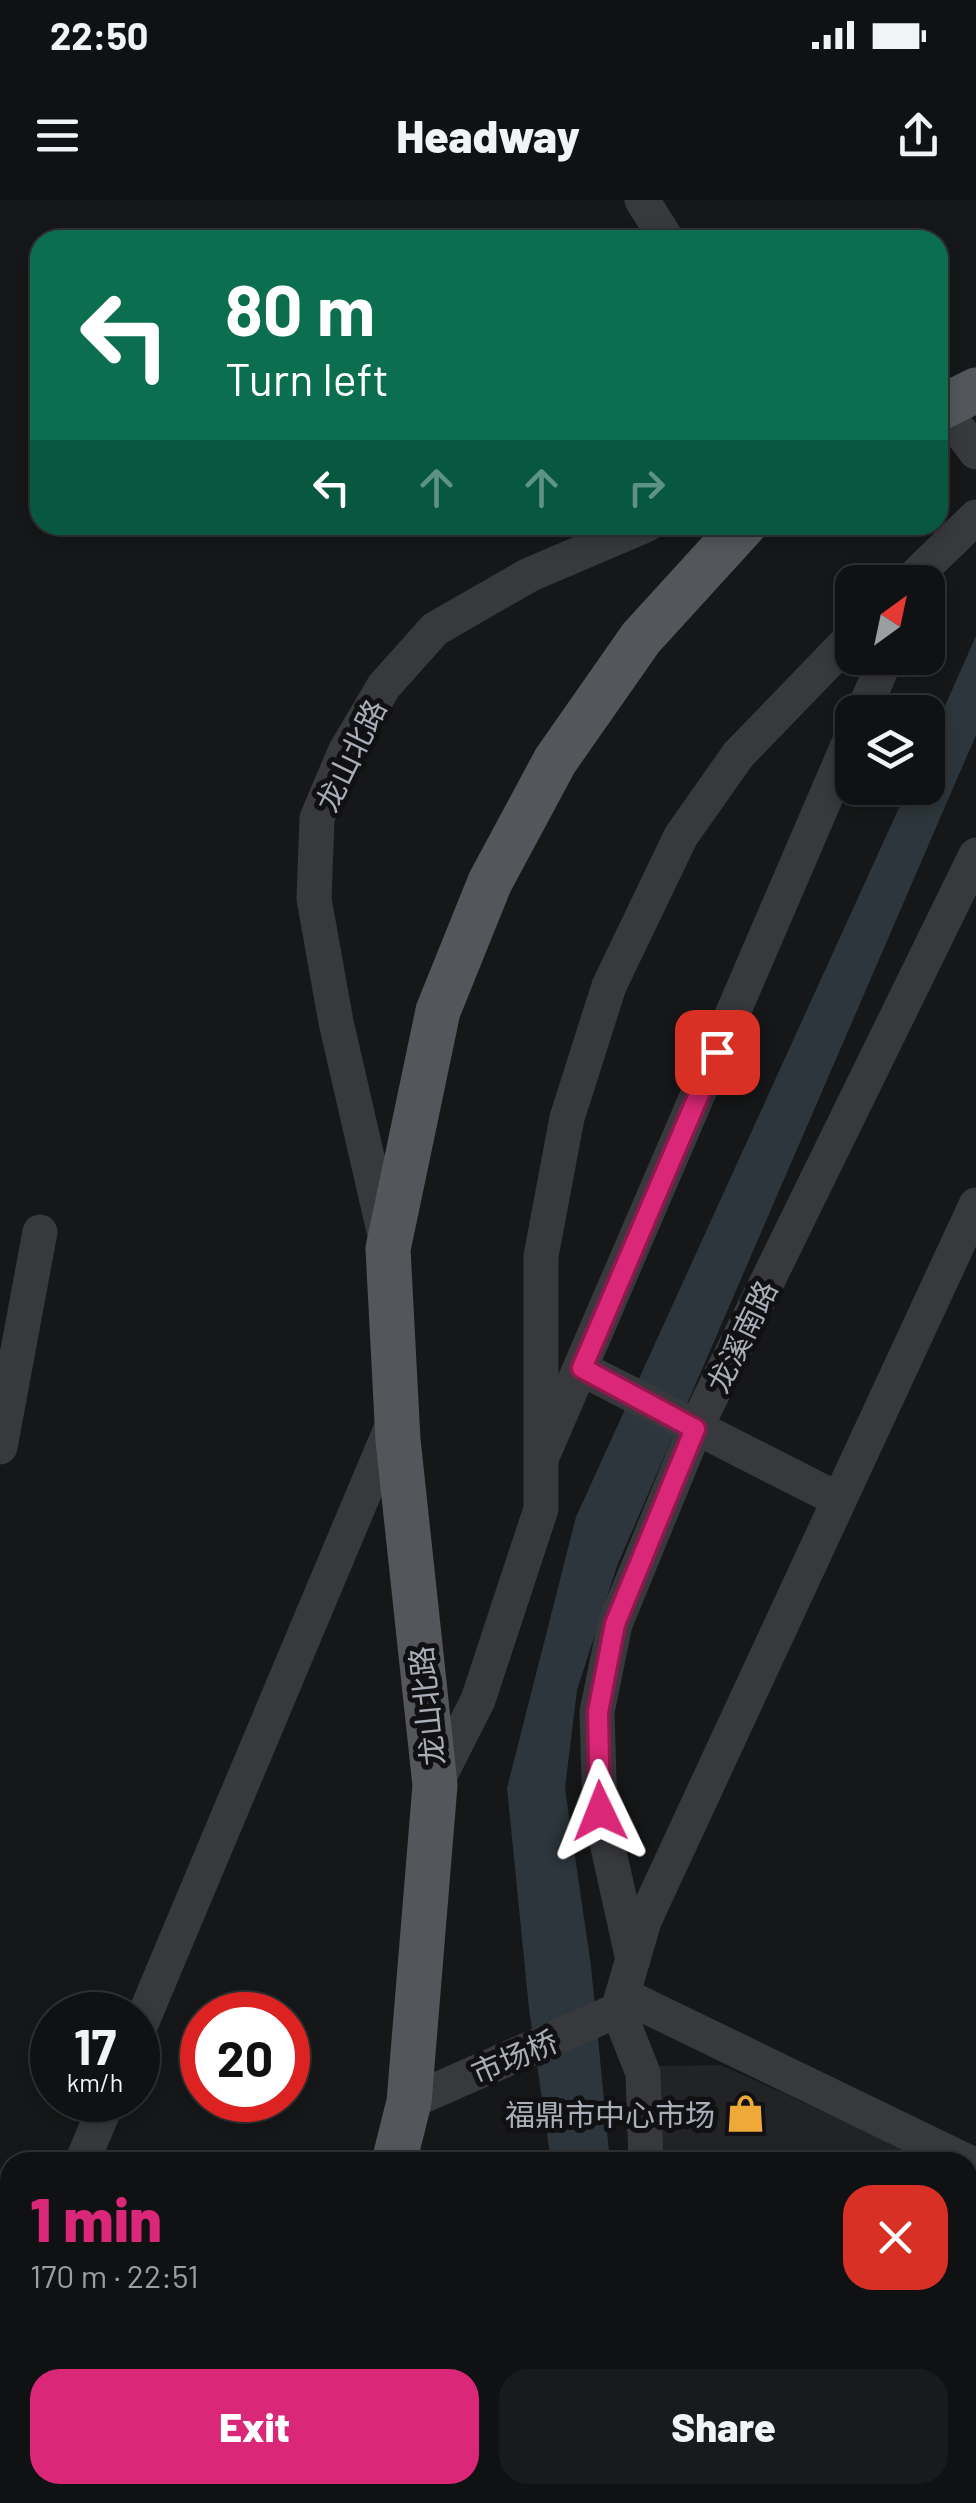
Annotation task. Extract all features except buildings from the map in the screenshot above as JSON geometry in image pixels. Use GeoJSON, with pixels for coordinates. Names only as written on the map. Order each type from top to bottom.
{"type":"FeatureCollection","features":[{"type":"Feature","properties":{"kind":"main road","name":"龙山北路"},"geometry":{"type":"LineString","coordinates":[[396,2152],[409,2102],[435,1785],[396,1416],[388,1249],[438,1012],[490,882],[555,761],[642,638],[735,535]]}},
{"type":"Feature","properties":{"kind":"street"},"geometry":{"type":"LineString","coordinates":[[642,200],[661,230]]}},
{"type":"Feature","properties":{"kind":"street"},"geometry":{"type":"LineString","coordinates":[[952,402],[976,452]]}},
{"type":"Feature","properties":{"kind":"street"},"geometry":{"type":"LineString","coordinates":[[930,565],[976,517]]}},
{"type":"Feature","properties":{"kind":"street","name":"龙山北路"},"geometry":{"type":"LineString","coordinates":[[388,1249],[336,1022],[314,899],[316,818],[346,752],[384,686],[435,629],[529,575],[623,535]]}},
{"type":"Feature","properties":{"kind":"street"},"geometry":{"type":"LineString","coordinates":[[435,1785],[478,1700],[541,1509],[541,1256],[567,1118],[609,986],[681,836],[738,756],[835,655]]}},
{"type":"Feature","properties":{"kind":"street"},"geometry":{"type":"LineString","coordinates":[[540,1461],[835,776]]}},
{"type":"Feature","properties":{"kind":"street","name":"龙溪南路"},"geometry":{"type":"LineString","coordinates":[[633,1960],[600,1811],[598,1712],[615,1624],[695,1429],[976,855]]}},
{"type":"Feature","properties":{"kind":"street","name":"龙溪南路"},"geometry":{"type":"LineString","coordinates":[[621,2003],[644,1920],[976,1205]]}},
{"type":"Feature","properties":{"kind":"street"},"geometry":{"type":"LineString","coordinates":[[0,1447],[40,1232]]}},
{"type":"Feature","properties":{"kind":"street"},"geometry":{"type":"LineString","coordinates":[[582,1368],[839,1500]]}},
{"type":"Feature","properties":{"kind":"street"},"geometry":{"type":"LineString","coordinates":[[154,1992],[396,1416]]}},
{"type":"Feature","properties":{"kind":"street"},"geometry":{"type":"LineString","coordinates":[[621,2003],[643,2072],[646,2152]]}},
{"type":"Feature","properties":{"kind":"street"},"geometry":{"type":"LineString","coordinates":[[621,2003],[946,2152]]}},
{"type":"Feature","properties":{"kind":"street","name":"市场桥"},"geometry":{"type":"LineString","coordinates":[[409,2102],[621,2003]]}},
{"type":"Feature","properties":{"kind":"street"},"geometry":{"type":"LineString","coordinates":[[86,2152],[99,2122]]}},
{"type":"Feature","properties":{"kind":"shaded area"},"geometry":{"type":"Polygon","coordinates":[[[976,636],[976,735],[617,1566],[577,1690],[565,1788],[591,1966],[609,2152],[550,2152],[529,2009],[507,1788],[576,1517],[900,805],[945,805],[945,706],[976,636]]]}},
{"type":"Feature","properties":{"kind":"shaded area","name":"福鼎市中心市场"},"geometry":{"type":"Polygon","coordinates":[[[721,2065],[912,2152],[663,2152],[659,2066],[721,2065]]]}},
{"type":"Feature","properties":{"kind":"place","name":"福鼎市中心市场"},"geometry":{"type":"Point","coordinates":[745,2114]}},
{"type":"Feature","properties":{"kind":"route"},"geometry":{"type":"LineString","coordinates":[[600,1811],[598,1712],[615,1624],[695,1429],[582,1368],[717,1052]]}}]}
